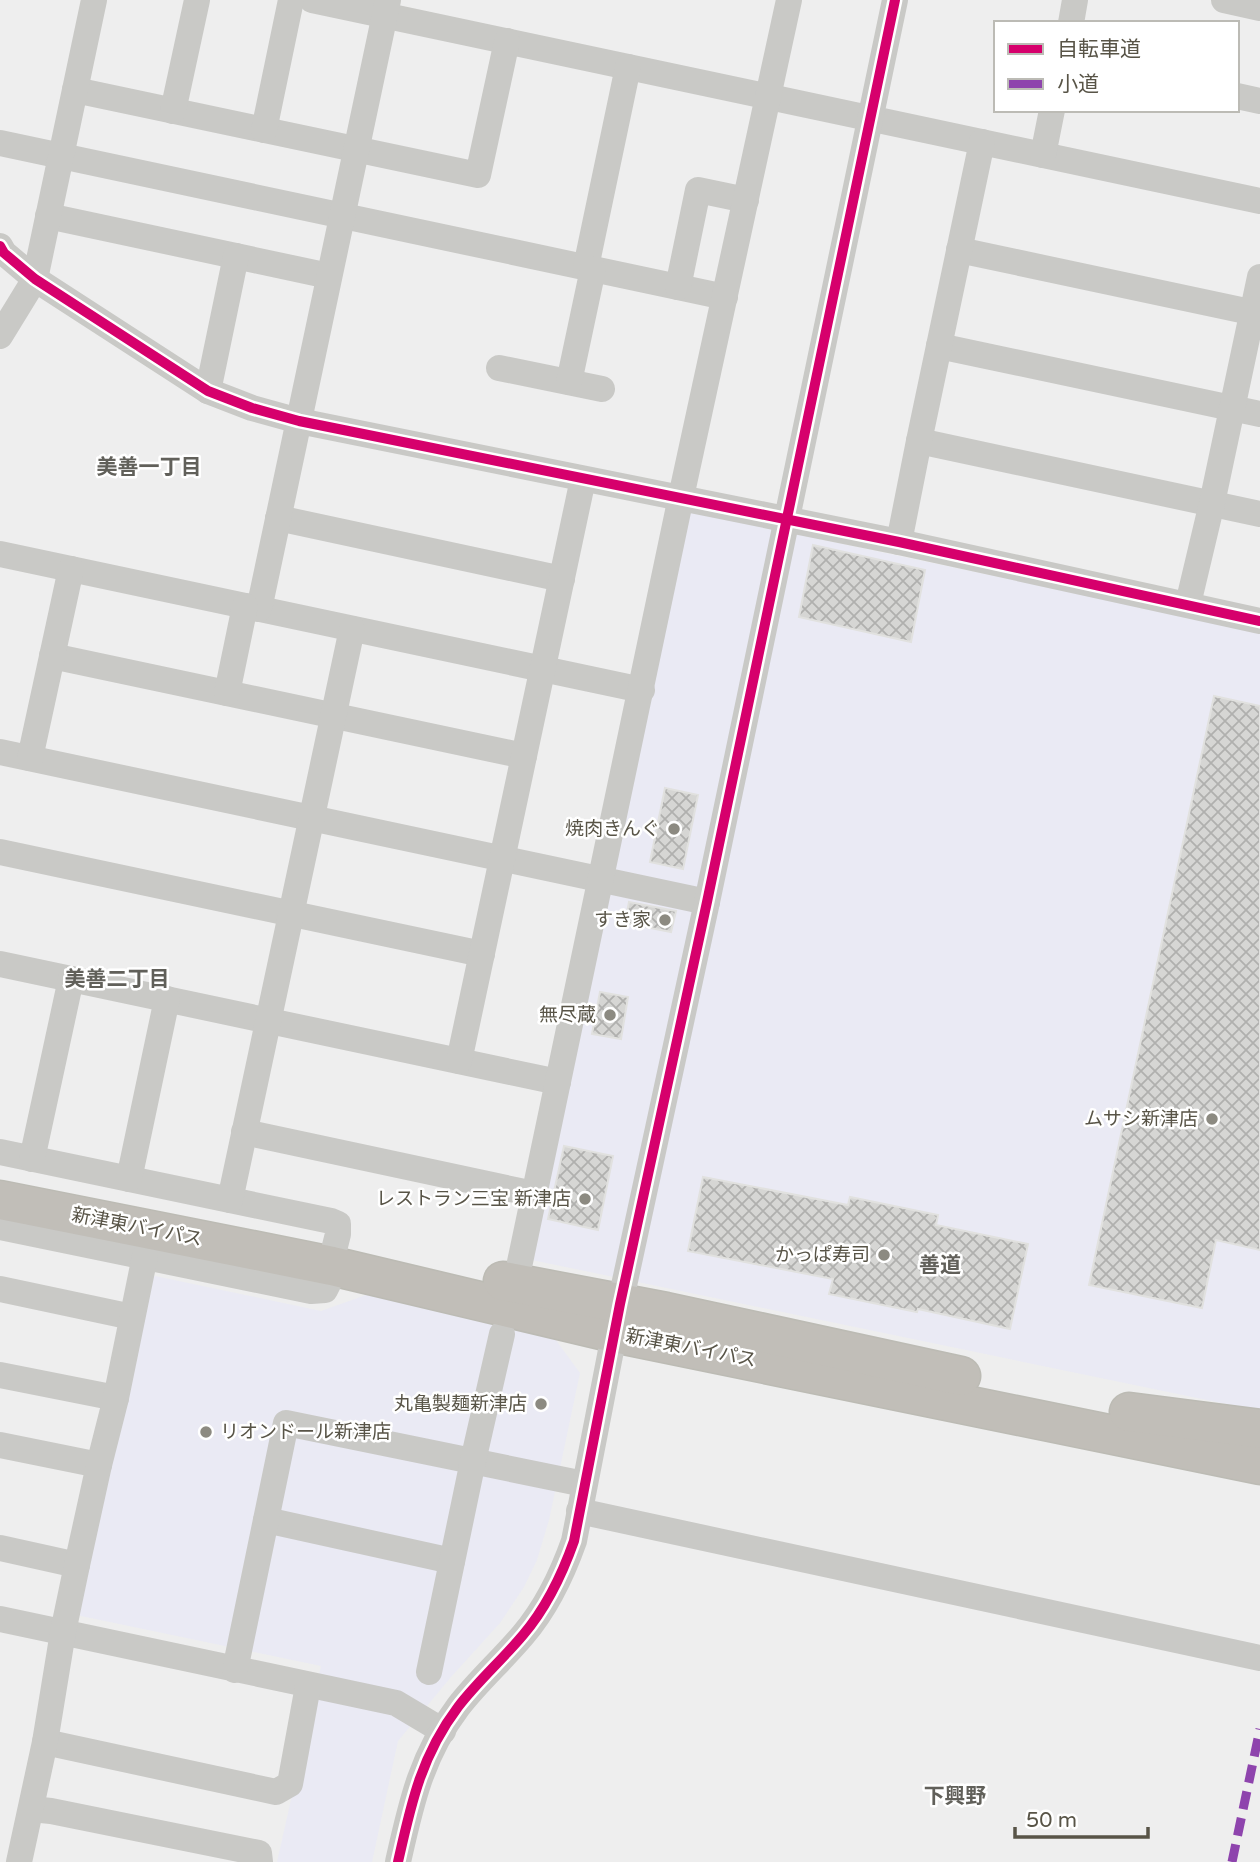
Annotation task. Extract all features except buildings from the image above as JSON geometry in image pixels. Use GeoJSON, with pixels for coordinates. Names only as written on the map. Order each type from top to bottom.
{"type":"FeatureCollection","features":[{"type":"Feature","properties":{"kind":"highway","name":"新津東バイパス"},"geometry":{"type":"LineString","coordinates":[[0,1180],[1260,1465]]}},
{"type":"Feature","properties":{"kind":"highway","name":"新津東バイパス"},"geometry":{"type":"LineString","coordinates":[[0,1200],[334,1256]]}},
{"type":"Feature","properties":{"kind":"highway","name":"新津東バイパス"},"geometry":{"type":"LineString","coordinates":[[617,1319],[666,1312],[1260,1439]]}},
{"type":"Feature","properties":{"kind":"highway"},"geometry":{"type":"LineString","coordinates":[[1129,1412],[1260,1429]]}},
{"type":"Feature","properties":{"kind":"street"},"geometry":{"type":"LineString","coordinates":[[0,336],[35,279],[94,0]]}},
{"type":"Feature","properties":{"kind":"street"},"geometry":{"type":"LineString","coordinates":[[173,111],[197,0]]}},
{"type":"Feature","properties":{"kind":"street"},"geometry":{"type":"LineString","coordinates":[[264,130],[291,0]]}},
{"type":"Feature","properties":{"kind":"street"},"geometry":{"type":"LineString","coordinates":[[313,0],[386,8],[507,41],[1260,201]]}},
{"type":"Feature","properties":{"kind":"street"},"geometry":{"type":"LineString","coordinates":[[520,1262],[789,0]]}},
{"type":"Feature","properties":{"kind":"street"},"geometry":{"type":"LineString","coordinates":[[398,1862],[418,1781],[429,1756],[458,1708],[542,1609],[566,1564],[574,1541],[617,1319],[895,0]]}},
{"type":"Feature","properties":{"kind":"street"},"geometry":{"type":"LineString","coordinates":[[1071,21],[1075,0]]}},
{"type":"Feature","properties":{"kind":"street"},"geometry":{"type":"LineString","coordinates":[[1224,0],[1260,8]]}},
{"type":"Feature","properties":{"kind":"street"},"geometry":{"type":"LineString","coordinates":[[227,693],[278,518],[386,8]]}},
{"type":"Feature","properties":{"kind":"street"},"geometry":{"type":"LineString","coordinates":[[75,90],[478,175],[507,41]]}},
{"type":"Feature","properties":{"kind":"street"},"geometry":{"type":"LineString","coordinates":[[569,382],[628,67]]}},
{"type":"Feature","properties":{"kind":"street"},"geometry":{"type":"LineString","coordinates":[[1239,96],[1260,101]]}},
{"type":"Feature","properties":{"kind":"street"},"geometry":{"type":"LineString","coordinates":[[1042,155],[1052,112]]}},
{"type":"Feature","properties":{"kind":"street"},"geometry":{"type":"LineString","coordinates":[[900,542],[982,142]]}},
{"type":"Feature","properties":{"kind":"street"},"geometry":{"type":"LineString","coordinates":[[0,143],[725,297]]}},
{"type":"Feature","properties":{"kind":"street"},"geometry":{"type":"LineString","coordinates":[[678,287],[698,190],[746,200]]}},
{"type":"Feature","properties":{"kind":"street"},"geometry":{"type":"LineString","coordinates":[[48,216],[330,276]]}},
{"type":"Feature","properties":{"kind":"street"},"geometry":{"type":"LineString","coordinates":[[0,246],[4,253],[35,279],[208,391],[251,408],[299,421],[900,542],[1260,621]]}},
{"type":"Feature","properties":{"kind":"street"},"geometry":{"type":"LineString","coordinates":[[959,250],[1256,313]]}},
{"type":"Feature","properties":{"kind":"street"},"geometry":{"type":"LineString","coordinates":[[208,391],[236,256]]}},
{"type":"Feature","properties":{"kind":"street"},"geometry":{"type":"LineString","coordinates":[[1188,604],[1256,313],[1260,277]]}},
{"type":"Feature","properties":{"kind":"street"},"geometry":{"type":"LineString","coordinates":[[939,346],[1260,414]]}},
{"type":"Feature","properties":{"kind":"street"},"geometry":{"type":"LineString","coordinates":[[499,368],[602,389]]}},
{"type":"Feature","properties":{"kind":"street"},"geometry":{"type":"LineString","coordinates":[[919,441],[1260,514]]}},
{"type":"Feature","properties":{"kind":"street"},"geometry":{"type":"LineString","coordinates":[[459,1061],[583,479]]}},
{"type":"Feature","properties":{"kind":"street"},"geometry":{"type":"LineString","coordinates":[[278,518],[562,579]]}},
{"type":"Feature","properties":{"kind":"street"},"geometry":{"type":"LineString","coordinates":[[0,554],[642,690]]}},
{"type":"Feature","properties":{"kind":"street"},"geometry":{"type":"LineString","coordinates":[[30,758],[71,569]]}},
{"type":"Feature","properties":{"kind":"street"},"geometry":{"type":"LineString","coordinates":[[230,1200],[352,629]]}},
{"type":"Feature","properties":{"kind":"street"},"geometry":{"type":"LineString","coordinates":[[52,656],[524,756]]}},
{"type":"Feature","properties":{"kind":"street"},"geometry":{"type":"LineString","coordinates":[[0,752],[707,902]]}},
{"type":"Feature","properties":{"kind":"street"},"geometry":{"type":"LineString","coordinates":[[0,852],[482,954]]}},
{"type":"Feature","properties":{"kind":"street"},"geometry":{"type":"LineString","coordinates":[[0,964],[558,1082]]}},
{"type":"Feature","properties":{"kind":"street"},"geometry":{"type":"LineString","coordinates":[[32,1159],[71,979]]}},
{"type":"Feature","properties":{"kind":"street"},"geometry":{"type":"LineString","coordinates":[[129,1179],[167,999]]}},
{"type":"Feature","properties":{"kind":"street"},"geometry":{"type":"LineString","coordinates":[[244,1132],[534,1194]]}},
{"type":"Feature","properties":{"kind":"street"},"geometry":{"type":"LineString","coordinates":[[0,1152],[331,1221],[338,1224],[338,1234],[329,1282],[325,1290],[311,1291],[0,1227]]}},
{"type":"Feature","properties":{"kind":"street"},"geometry":{"type":"LineString","coordinates":[[19,1862],[45,1742],[63,1632],[145,1256]]}},
{"type":"Feature","properties":{"kind":"street"},"geometry":{"type":"LineString","coordinates":[[0,1289],[132,1317]]}},
{"type":"Feature","properties":{"kind":"street"},"geometry":{"type":"LineString","coordinates":[[429,1672],[502,1334]]}},
{"type":"Feature","properties":{"kind":"street"},"geometry":{"type":"LineString","coordinates":[[0,1375],[116,1398]]}},
{"type":"Feature","properties":{"kind":"street"},"geometry":{"type":"LineString","coordinates":[[235,1670],[286,1423],[584,1484]]}},
{"type":"Feature","properties":{"kind":"street"},"geometry":{"type":"LineString","coordinates":[[0,1445],[99,1465]]}},
{"type":"Feature","properties":{"kind":"street"},"geometry":{"type":"LineString","coordinates":[[579,1511],[1260,1658]]}},
{"type":"Feature","properties":{"kind":"street"},"geometry":{"type":"LineString","coordinates":[[266,1520],[452,1561]]}},
{"type":"Feature","properties":{"kind":"street"},"geometry":{"type":"LineString","coordinates":[[0,1548],[77,1565]]}},
{"type":"Feature","properties":{"kind":"street"},"geometry":{"type":"LineString","coordinates":[[0,1619],[396,1703],[443,1731]]}},
{"type":"Feature","properties":{"kind":"street"},"geometry":{"type":"LineString","coordinates":[[45,1742],[276,1792],[290,1784],[308,1686]]}},
{"type":"Feature","properties":{"kind":"street"},"geometry":{"type":"LineString","coordinates":[[31,1809],[259,1853],[260,1862]]}},
{"type":"Feature","properties":{"kind":"shaded area"},"geometry":{"type":"Polygon","coordinates":[[[686,511],[1260,632],[1260,1411],[527,1259],[686,511]]]}},
{"type":"Feature","properties":{"kind":"shaded area"},"geometry":{"type":"Polygon","coordinates":[[[155,1276],[321,1311],[366,1295],[550,1332],[580,1373],[549,1520],[537,1560],[524,1587],[500,1623],[398,1741],[372,1862],[277,1862],[321,1666],[81,1616],[76,1611],[149,1280],[155,1276]]]}},
{"type":"Feature","properties":{"kind":"marked path"},"geometry":{"type":"LineString","coordinates":[[1232,1862],[1260,1729]]}},
{"type":"Feature","properties":{"kind":"cycle path"},"geometry":{"type":"LineString","coordinates":[[398,1862],[419,1781],[445,1725],[465,1698],[539,1614],[559,1579],[574,1541],[620,1304],[707,902],[895,0]]}},
{"type":"Feature","properties":{"kind":"cycle path"},"geometry":{"type":"LineString","coordinates":[[0,246],[4,253],[35,279],[208,391],[252,408],[299,421],[899,542],[1260,621]]}},
{"type":"Feature","properties":{"kind":"place","name":"焼肉きんぐ"},"geometry":{"type":"Point","coordinates":[674,829]}},
{"type":"Feature","properties":{"kind":"place","name":"すき家"},"geometry":{"type":"Point","coordinates":[665,920]}},
{"type":"Feature","properties":{"kind":"place","name":"無尽蔵"},"geometry":{"type":"Point","coordinates":[610,1015]}},
{"type":"Feature","properties":{"kind":"place","name":"ムサシ新津店"},"geometry":{"type":"Point","coordinates":[1212,1119]}},
{"type":"Feature","properties":{"kind":"place","name":"レストラン三宝 新津店"},"geometry":{"type":"Point","coordinates":[585,1199]}},
{"type":"Feature","properties":{"kind":"place","name":"かっぱ寿司"},"geometry":{"type":"Point","coordinates":[884,1255]}},
{"type":"Feature","properties":{"kind":"place","name":"丸亀製麺新津店"},"geometry":{"type":"Point","coordinates":[541,1404]}},
{"type":"Feature","properties":{"kind":"place","name":"リオンドール新津店"},"geometry":{"type":"Point","coordinates":[206,1432]}},
{"type":"Feature","properties":{"kind":"district","name":"美善一丁目"},"geometry":{"type":"Point","coordinates":[149,467]}},
{"type":"Feature","properties":{"kind":"district","name":"美善二丁目"},"geometry":{"type":"Point","coordinates":[117,979]}},
{"type":"Feature","properties":{"kind":"district","name":"善道"},"geometry":{"type":"Point","coordinates":[940,1265]}},
{"type":"Feature","properties":{"kind":"district","name":"下興野"},"geometry":{"type":"Point","coordinates":[955,1796]}}]}
